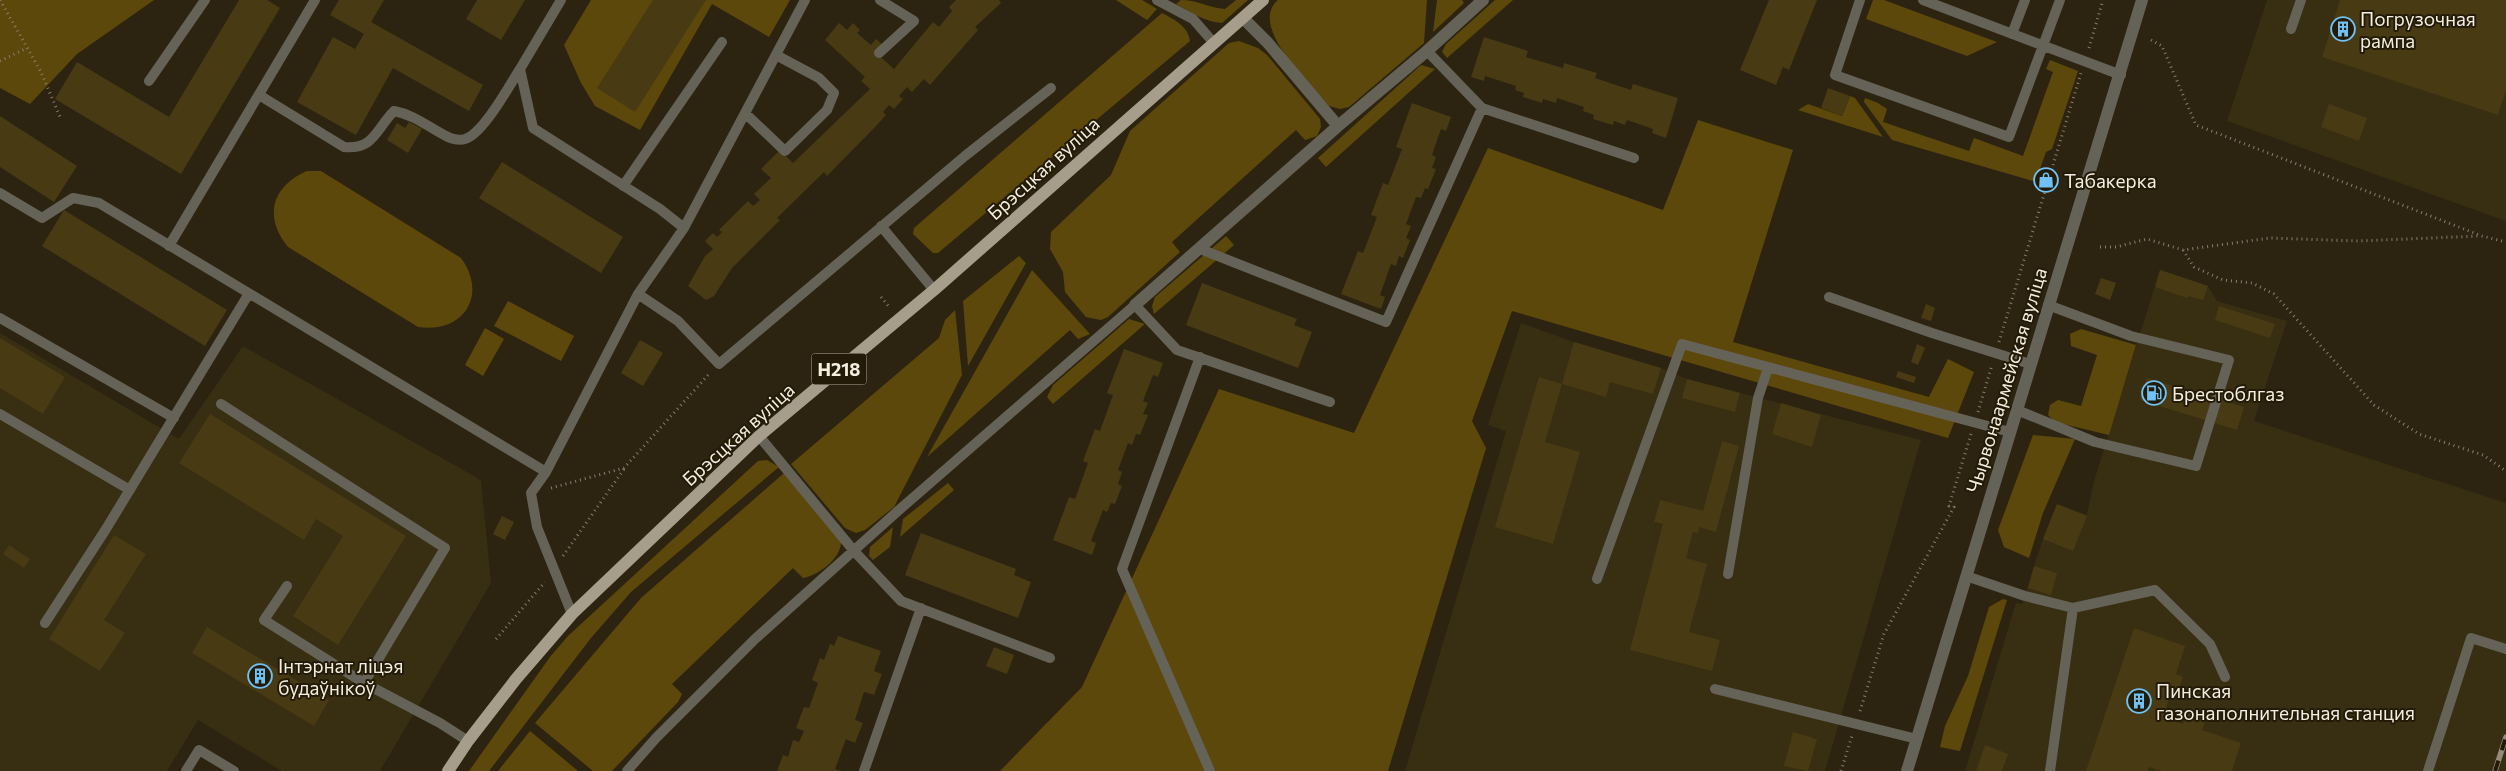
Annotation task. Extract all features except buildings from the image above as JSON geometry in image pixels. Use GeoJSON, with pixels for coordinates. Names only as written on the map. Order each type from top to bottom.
{"type":"FeatureCollection","features":[{"type":"Feature","properties":{"kind":"main road","name":"Брэсцкая вуліца"},"geometry":{"type":"LineString","coordinates":[[448,771],[468,741],[572,614],[760,436],[934,290],[1213,42],[1264,0]]}},
{"type":"Feature","properties":{"kind":"street"},"geometry":{"type":"LineString","coordinates":[[1135,305],[1338,126],[1428,51],[1483,0]]}},
{"type":"Feature","properties":{"kind":"street","name":"Чырвонаармейская вуліца"},"geometry":{"type":"LineString","coordinates":[[1907,771],[2048,305],[2121,75],[2142,0]]}},
{"type":"Feature","properties":{"kind":"street"},"geometry":{"type":"LineString","coordinates":[[1243,18],[1268,43],[1338,126]]}},
{"type":"Feature","properties":{"kind":"lane"},"geometry":{"type":"LineString","coordinates":[[149,81],[205,0]]}},
{"type":"Feature","properties":{"kind":"lane"},"geometry":{"type":"LineString","coordinates":[[259,95],[344,147],[358,148],[371,141],[383,122],[394,111],[411,115],[456,140],[465,140],[477,132],[520,69],[560,0]]}},
{"type":"Feature","properties":{"kind":"lane"},"geometry":{"type":"LineString","coordinates":[[572,614],[536,527],[531,493],[546,472],[638,294],[684,228],[805,0]]}},
{"type":"Feature","properties":{"kind":"lane"},"geometry":{"type":"LineString","coordinates":[[879,53],[914,21],[880,0]]}},
{"type":"Feature","properties":{"kind":"lane"},"geometry":{"type":"LineString","coordinates":[[1156,0],[1194,19],[1213,42]]}},
{"type":"Feature","properties":{"kind":"lane"},"geometry":{"type":"LineString","coordinates":[[1860,0],[1835,75],[2009,137],[2060,0]]}},
{"type":"Feature","properties":{"kind":"lane"},"geometry":{"type":"LineString","coordinates":[[1923,0],[2121,75]]}},
{"type":"Feature","properties":{"kind":"lane"},"geometry":{"type":"LineString","coordinates":[[2012,34],[2025,0]]}},
{"type":"Feature","properties":{"kind":"lane"},"geometry":{"type":"LineString","coordinates":[[2292,29],[2301,0]]}},
{"type":"Feature","properties":{"kind":"lane"},"geometry":{"type":"LineString","coordinates":[[169,246],[313,1]]}},
{"type":"Feature","properties":{"kind":"lane"},"geometry":{"type":"LineString","coordinates":[[623,186],[722,42]]}},
{"type":"Feature","properties":{"kind":"lane"},"geometry":{"type":"LineString","coordinates":[[1428,51],[1482,108],[1634,158]]}},
{"type":"Feature","properties":{"kind":"lane"},"geometry":{"type":"LineString","coordinates":[[745,113],[784,151],[827,110],[834,92],[819,78],[776,55]]}},
{"type":"Feature","properties":{"kind":"lane"},"geometry":{"type":"LineString","coordinates":[[520,69],[533,128],[684,228]]}},
{"type":"Feature","properties":{"kind":"lane"},"geometry":{"type":"LineString","coordinates":[[638,294],[678,321],[719,364],[882,226],[1051,88]]}},
{"type":"Feature","properties":{"kind":"lane"},"geometry":{"type":"LineString","coordinates":[[1200,249],[1386,322],[1482,108]]}},
{"type":"Feature","properties":{"kind":"lane"},"geometry":{"type":"LineString","coordinates":[[0,193],[42,218],[73,198],[99,203],[248,295],[546,472]]}},
{"type":"Feature","properties":{"kind":"lane"},"geometry":{"type":"LineString","coordinates":[[882,226],[934,290]]}},
{"type":"Feature","properties":{"kind":"lane"},"geometry":{"type":"LineString","coordinates":[[45,623],[130,490],[248,295]]}},
{"type":"Feature","properties":{"kind":"lane"},"geometry":{"type":"LineString","coordinates":[[1829,297],[2030,364]]}},
{"type":"Feature","properties":{"kind":"lane"},"geometry":{"type":"LineString","coordinates":[[627,771],[656,738],[755,640],[1135,305],[1177,350],[1330,402]]}},
{"type":"Feature","properties":{"kind":"lane"},"geometry":{"type":"LineString","coordinates":[[2017,410],[2094,442],[2196,466],[2229,360],[2131,336],[2048,305]]}},
{"type":"Feature","properties":{"kind":"lane"},"geometry":{"type":"LineString","coordinates":[[0,318],[174,418]]}},
{"type":"Feature","properties":{"kind":"lane"},"geometry":{"type":"LineString","coordinates":[[1597,579],[1682,344],[1974,424],[2010,432]]}},
{"type":"Feature","properties":{"kind":"lane"},"geometry":{"type":"LineString","coordinates":[[1200,358],[1122,569],[1210,771]]}},
{"type":"Feature","properties":{"kind":"lane"},"geometry":{"type":"LineString","coordinates":[[1728,574],[1758,398],[1768,368]]}},
{"type":"Feature","properties":{"kind":"lane"},"geometry":{"type":"LineString","coordinates":[[221,404],[445,548],[364,683]]}},
{"type":"Feature","properties":{"kind":"lane"},"geometry":{"type":"LineString","coordinates":[[0,414],[130,490]]}},
{"type":"Feature","properties":{"kind":"lane"},"geometry":{"type":"LineString","coordinates":[[760,436],[854,551],[901,600],[1050,658]]}},
{"type":"Feature","properties":{"kind":"lane"},"geometry":{"type":"LineString","coordinates":[[1966,576],[2025,596],[2073,608],[2155,590],[2210,644],[2225,677]]}},
{"type":"Feature","properties":{"kind":"lane"},"geometry":{"type":"LineString","coordinates":[[287,586],[264,620],[364,683],[440,723],[468,741]]}},
{"type":"Feature","properties":{"kind":"lane"},"geometry":{"type":"LineString","coordinates":[[864,771],[921,608]]}},
{"type":"Feature","properties":{"kind":"lane"},"geometry":{"type":"LineString","coordinates":[[2050,771],[2073,608]]}},
{"type":"Feature","properties":{"kind":"lane"},"geometry":{"type":"LineString","coordinates":[[2428,771],[2471,638],[2506,649]]}},
{"type":"Feature","properties":{"kind":"lane"},"geometry":{"type":"LineString","coordinates":[[1715,689],[1917,739]]}},
{"type":"Feature","properties":{"kind":"lane"},"geometry":{"type":"LineString","coordinates":[[186,771],[199,750],[234,771]]}},
{"type":"Feature","properties":{"kind":"path"},"geometry":{"type":"LineString","coordinates":[[0,0],[41,72],[61,119]]}},
{"type":"Feature","properties":{"kind":"path"},"geometry":{"type":"LineString","coordinates":[[1841,771],[1884,634],[1954,507],[1949,506],[2103,0]]}},
{"type":"Feature","properties":{"kind":"path"},"geometry":{"type":"LineString","coordinates":[[2151,40],[2162,46],[2196,125],[2482,236],[2506,242]]}},
{"type":"Feature","properties":{"kind":"path"},"geometry":{"type":"LineString","coordinates":[[0,60],[27,48]]}},
{"type":"Feature","properties":{"kind":"path"},"geometry":{"type":"LineString","coordinates":[[2100,247],[2116,247],[2147,239],[2183,250],[2270,238],[2358,241],[2482,236]]}},
{"type":"Feature","properties":{"kind":"path"},"geometry":{"type":"LineString","coordinates":[[2183,250],[2194,267],[2222,280],[2252,283],[2274,294],[2374,405],[2419,434],[2483,455],[2506,471]]}},
{"type":"Feature","properties":{"kind":"path"},"geometry":{"type":"LineString","coordinates":[[531,493],[624,468],[719,364]]}},
{"type":"Feature","properties":{"kind":"shaded area"},"geometry":{"type":"Polygon","coordinates":[[[0,0],[154,0],[77,54],[30,104],[0,88],[0,0]]]}},
{"type":"Feature","properties":{"kind":"shaded area"},"geometry":{"type":"Polygon","coordinates":[[[591,0],[790,0],[769,37],[712,4],[640,130],[595,106],[581,83],[564,45],[591,0]]]}},
{"type":"Feature","properties":{"kind":"shaded area"},"geometry":{"type":"Polygon","coordinates":[[[1116,0],[1142,0],[1157,9],[1147,20],[1116,0]]]}},
{"type":"Feature","properties":{"kind":"shaded area"},"geometry":{"type":"Polygon","coordinates":[[[1181,0],[1225,9],[1236,0],[1248,0],[1222,23],[1204,19],[1176,4],[1181,0]]]}},
{"type":"Feature","properties":{"kind":"shaded area"},"geometry":{"type":"Polygon","coordinates":[[[1278,0],[1427,0],[1424,43],[1349,107],[1340,109],[1329,106],[1297,71],[1276,40],[1270,25],[1271,11],[1278,0]]]}},
{"type":"Feature","properties":{"kind":"shaded area"},"geometry":{"type":"Polygon","coordinates":[[[1437,0],[1462,0],[1464,3],[1433,32],[1437,0]]]}},
{"type":"Feature","properties":{"kind":"shaded area"},"geometry":{"type":"Polygon","coordinates":[[[1495,0],[1513,0],[1447,58],[1442,52],[1446,44],[1495,0]]]}},
{"type":"Feature","properties":{"kind":"shaded area"},"geometry":{"type":"Polygon","coordinates":[[[1873,0],[1884,0],[1997,42],[1967,56],[1866,19],[1873,0]]]}},
{"type":"Feature","properties":{"kind":"shaded area"},"geometry":{"type":"Polygon","coordinates":[[[2267,0],[2506,0],[2506,221],[2227,121],[2267,0]]]}},
{"type":"Feature","properties":{"kind":"shaded area"},"geometry":{"type":"Polygon","coordinates":[[[1162,13],[1184,27],[1190,41],[938,253],[933,253],[913,234],[914,228],[1162,13]]]}},
{"type":"Feature","properties":{"kind":"shaded area"},"geometry":{"type":"Polygon","coordinates":[[[1239,41],[1258,48],[1267,55],[1320,119],[1321,127],[1317,136],[1305,140],[1296,130],[1172,242],[1180,252],[1108,317],[1101,320],[1086,317],[1065,292],[1063,272],[1050,249],[1051,232],[1111,175],[1130,131],[1229,43],[1239,41]]]}},
{"type":"Feature","properties":{"kind":"shaded area"},"geometry":{"type":"Polygon","coordinates":[[[2050,60],[2078,71],[2052,149],[2046,152],[2036,180],[2033,181],[1892,140],[1864,102],[1865,98],[1887,109],[1883,122],[1969,151],[1974,138],[2023,156],[2053,72],[2046,69],[2050,60]]]}},
{"type":"Feature","properties":{"kind":"shaded area"},"geometry":{"type":"Polygon","coordinates":[[[1421,65],[1435,69],[1326,167],[1318,158],[1421,65]]]}},
{"type":"Feature","properties":{"kind":"shaded area"},"geometry":{"type":"Polygon","coordinates":[[[1850,96],[1855,98],[1883,137],[1798,110],[1808,104],[1842,116],[1850,96]]]}},
{"type":"Feature","properties":{"kind":"shaded area"},"geometry":{"type":"Polygon","coordinates":[[[1698,120],[1793,150],[1733,342],[1929,397],[1948,359],[1974,372],[1948,438],[1512,311],[1472,421],[1486,448],[1388,771],[1000,771],[1082,687],[1219,389],[1354,433],[1488,148],[1663,210],[1698,120]]]}},
{"type":"Feature","properties":{"kind":"shaded area"},"geometry":{"type":"Polygon","coordinates":[[[307,171],[321,171],[461,258],[469,272],[472,285],[471,298],[467,309],[459,318],[434,328],[418,327],[288,247],[280,236],[276,225],[275,203],[286,185],[295,177],[307,171]]]}},
{"type":"Feature","properties":{"kind":"shaded area"},"geometry":{"type":"Polygon","coordinates":[[[1226,236],[1234,245],[1154,314],[1152,306],[1155,297],[1226,236]]]}},
{"type":"Feature","properties":{"kind":"shaded area"},"geometry":{"type":"Polygon","coordinates":[[[1019,256],[1026,263],[968,366],[963,301],[1019,256]]]}},
{"type":"Feature","properties":{"kind":"shaded area"},"geometry":{"type":"Polygon","coordinates":[[[1032,270],[1090,334],[1078,339],[1070,330],[927,457],[1032,270]]]}},
{"type":"Feature","properties":{"kind":"shaded area"},"geometry":{"type":"Polygon","coordinates":[[[2160,270],[2208,286],[2217,301],[2287,321],[2254,421],[2506,503],[2506,771],[1965,771],[2016,603],[2022,604],[2043,539],[2057,504],[2087,515],[2094,481],[2160,270]]]}},
{"type":"Feature","properties":{"kind":"shaded area"},"geometry":{"type":"Polygon","coordinates":[[[508,301],[574,336],[561,361],[494,326],[508,301]]]}},
{"type":"Feature","properties":{"kind":"shaded area"},"geometry":{"type":"Polygon","coordinates":[[[955,310],[962,375],[894,507],[865,530],[856,533],[845,528],[791,464],[939,338],[945,320],[955,310]]]}},
{"type":"Feature","properties":{"kind":"shaded area"},"geometry":{"type":"Polygon","coordinates":[[[1129,319],[1145,324],[1053,404],[1047,397],[1053,385],[1129,319]]]}},
{"type":"Feature","properties":{"kind":"shaded area"},"geometry":{"type":"Polygon","coordinates":[[[1521,323],[1574,342],[1661,368],[1687,379],[1921,440],[1825,771],[1405,771],[1506,431],[1488,425],[1521,323]]]}},
{"type":"Feature","properties":{"kind":"shaded area"},"geometry":{"type":"Polygon","coordinates":[[[485,328],[504,339],[483,376],[465,365],[485,328]]]}},
{"type":"Feature","properties":{"kind":"shaded area"},"geometry":{"type":"Polygon","coordinates":[[[2081,329],[2136,345],[2109,435],[2055,422],[2048,415],[2050,405],[2058,400],[2081,406],[2097,355],[2071,346],[2070,334],[2081,329]]]}},
{"type":"Feature","properties":{"kind":"shaded area"},"geometry":{"type":"Polygon","coordinates":[[[0,333],[179,439],[243,346],[481,480],[491,583],[380,771],[282,771],[198,720],[167,771],[0,771],[0,333]]]}},
{"type":"Feature","properties":{"kind":"shaded area"},"geometry":{"type":"Polygon","coordinates":[[[2033,435],[2075,439],[2043,513],[2029,558],[2004,547],[1998,530],[2033,435]]]}},
{"type":"Feature","properties":{"kind":"shaded area"},"geometry":{"type":"Polygon","coordinates":[[[767,460],[779,467],[631,592],[591,638],[489,771],[469,771],[550,657],[568,636],[758,461],[767,460]]]}},
{"type":"Feature","properties":{"kind":"shaded area"},"geometry":{"type":"Polygon","coordinates":[[[784,473],[841,541],[838,554],[822,570],[809,577],[803,578],[793,568],[672,684],[682,694],[678,702],[612,771],[593,771],[535,723],[641,598],[784,473]]]}},
{"type":"Feature","properties":{"kind":"shaded area"},"geometry":{"type":"Polygon","coordinates":[[[948,483],[954,490],[900,537],[903,519],[948,483]]]}},
{"type":"Feature","properties":{"kind":"shaded area"},"geometry":{"type":"Polygon","coordinates":[[[893,527],[890,547],[873,560],[869,556],[870,547],[893,527]]]}},
{"type":"Feature","properties":{"kind":"shaded area"},"geometry":{"type":"Polygon","coordinates":[[[2003,599],[2007,600],[1960,751],[1940,747],[1945,726],[1968,676],[1989,607],[2003,599]]]}},
{"type":"Feature","properties":{"kind":"shaded area"},"geometry":{"type":"Polygon","coordinates":[[[530,731],[578,771],[498,771],[530,731]]]}},
{"type":"Feature","properties":{"kind":"railway"},"geometry":{"type":"LineString","coordinates":[[2495,771],[2506,737]]}},
{"type":"Feature","properties":{"kind":"place","name":"Погрузочная рампа"},"geometry":{"type":"Point","coordinates":[2343,29]}},
{"type":"Feature","properties":{"kind":"place","name":"Табакерка"},"geometry":{"type":"Point","coordinates":[2046,180]}},
{"type":"Feature","properties":{"kind":"place","name":"Брестоблгаз"},"geometry":{"type":"Point","coordinates":[2154,393]}},
{"type":"Feature","properties":{"kind":"place","name":"Інтэрнат ліцэя будаўнікоў"},"geometry":{"type":"Point","coordinates":[260,676]}},
{"type":"Feature","properties":{"kind":"place","name":"Пинская газонаполнительная станция"},"geometry":{"type":"Point","coordinates":[2139,701]}}]}
